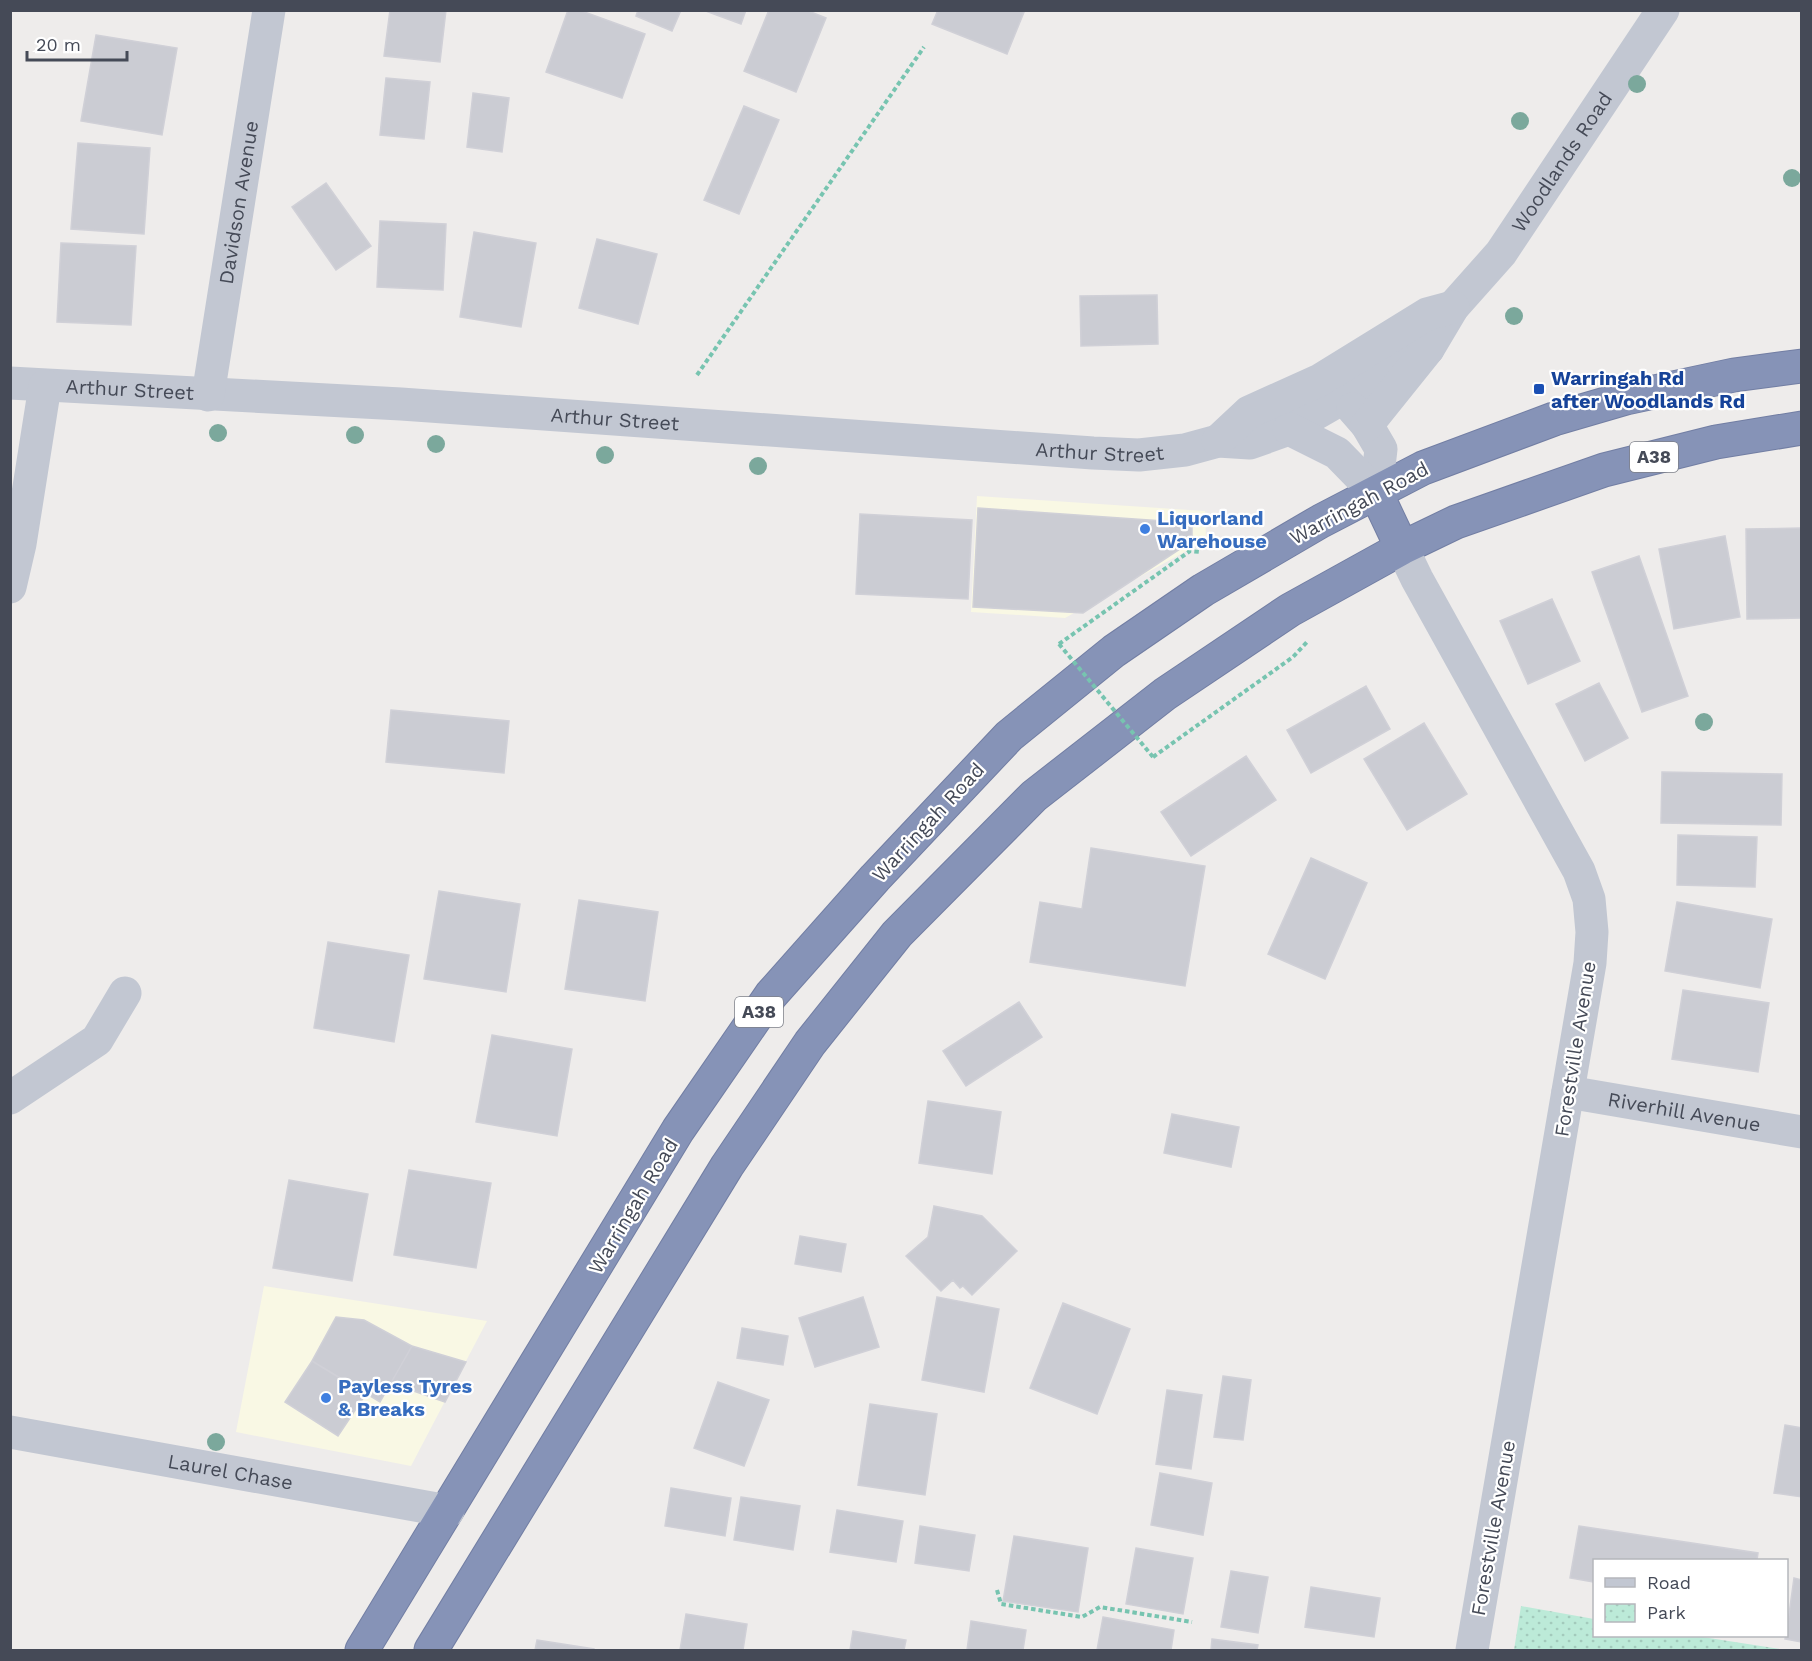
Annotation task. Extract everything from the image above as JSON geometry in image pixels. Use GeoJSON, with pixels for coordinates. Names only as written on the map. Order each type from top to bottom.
{"type":"FeatureCollection","features":[{"type":"Feature","properties":{"kind":"highway","name":"Warringah Road"},"geometry":{"type":"LineString","coordinates":[[362,1650],[678,1130],[771,995],[876,878],[1009,736],[1114,651],[1203,590],[1321,521],[1423,468],[1554,419],[1615,401],[1734,375],[1802,366]]}},
{"type":"Feature","properties":{"kind":"highway","name":"A38"},"geometry":{"type":"LineString","coordinates":[[430,1650],[727,1166],[810,1043],[897,934],[1034,796],[1165,694],[1290,610],[1402,548],[1456,522],[1604,470],[1716,442],[1802,428]]}},
{"type":"Feature","properties":{"kind":"highway","name":"Forestville Avenue"},"geometry":{"type":"LineString","coordinates":[[1376,494],[1402,548]]}},
{"type":"Feature","properties":{"kind":"street","name":"Davidson Avenue"},"geometry":{"type":"LineString","coordinates":[[208,395],[269,10]]}},
{"type":"Feature","properties":{"kind":"street","name":"Woodlands Road"},"geometry":{"type":"LineString","coordinates":[[1367,425],[1428,349],[1453,307],[1501,253],[1663,10]]}},
{"type":"Feature","properties":{"kind":"street","name":"Woodlands Road"},"geometry":{"type":"LineString","coordinates":[[1289,429],[1331,389],[1427,314],[1453,307]]}},
{"type":"Feature","properties":{"kind":"street","name":"Woodlands Road"},"geometry":{"type":"LineString","coordinates":[[1331,389],[1428,349]]}},
{"type":"Feature","properties":{"kind":"street","name":"Arthur Street"},"geometry":{"type":"LineString","coordinates":[[10,383],[400,404],[1093,453],[1150,453],[1185,450],[1218,441],[1250,443],[1289,429]]}},
{"type":"Feature","properties":{"kind":"street"},"geometry":{"type":"LineString","coordinates":[[10,587],[20,544],[45,386]]}},
{"type":"Feature","properties":{"kind":"street","name":"Arthur Street"},"geometry":{"type":"LineString","coordinates":[[1218,441],[1249,412],[1331,389]]}},
{"type":"Feature","properties":{"kind":"street"},"geometry":{"type":"LineString","coordinates":[[1331,389],[1367,425],[1381,449],[1376,494]]}},
{"type":"Feature","properties":{"kind":"street"},"geometry":{"type":"LineString","coordinates":[[1289,429],[1336,453],[1376,494]]}},
{"type":"Feature","properties":{"kind":"street","name":"Forestville Avenue"},"geometry":{"type":"LineString","coordinates":[[1402,548],[1579,871],[1589,899],[1592,932],[1590,963],[1472,1650]]}},
{"type":"Feature","properties":{"kind":"street"},"geometry":{"type":"LineString","coordinates":[[10,1098],[97,1040],[125,993]]}},
{"type":"Feature","properties":{"kind":"street","name":"Riverhill Avenue"},"geometry":{"type":"LineString","coordinates":[[1568,1092],[1802,1132]]}},
{"type":"Feature","properties":{"kind":"street","name":"Laurel Chase"},"geometry":{"type":"LineString","coordinates":[[10,1432],[448,1511]]}},
{"type":"Feature","properties":{"kind":"path"},"geometry":{"type":"LineString","coordinates":[[697,375],[924,47]]}},
{"type":"Feature","properties":{"kind":"path"},"geometry":{"type":"LineString","coordinates":[[1207,553],[1190,551],[1059,644],[1153,757],[1293,657],[1311,638]]}},
{"type":"Feature","properties":{"kind":"path"},"geometry":{"type":"LineString","coordinates":[[997,1590],[1001,1604],[1070,1616],[1082,1617],[1100,1607],[1192,1622]]}},
{"type":"Feature","properties":{"kind":"shaded area"},"geometry":{"type":"Polygon","coordinates":[[[977,496],[1205,511],[1206,540],[1065,618],[971,612],[977,496]]]}},
{"type":"Feature","properties":{"kind":"shaded area"},"geometry":{"type":"Polygon","coordinates":[[[264,1286],[487,1321],[411,1466],[236,1432],[264,1286]]]}},
{"type":"Feature","properties":{"kind":"green space"},"geometry":{"type":"Polygon","coordinates":[[[1521,1606],[1593,1619],[1593,1637],[1702,1637],[1786,1650],[1514,1650],[1521,1606]]]}},
{"type":"Feature","properties":{"kind":"building"},"geometry":{"type":"Polygon","coordinates":[[[390,10],[446,10],[440,62],[384,56],[390,10]]]}},
{"type":"Feature","properties":{"kind":"building"},"geometry":{"type":"Polygon","coordinates":[[[568,10],[579,10],[645,34],[622,98],[546,72],[568,10]]]}},
{"type":"Feature","properties":{"kind":"building"},"geometry":{"type":"Polygon","coordinates":[[[638,10],[681,10],[672,31],[636,16],[638,10]]]}},
{"type":"Feature","properties":{"kind":"building"},"geometry":{"type":"Polygon","coordinates":[[[703,10],[746,10],[741,24],[703,10]]]}},
{"type":"Feature","properties":{"kind":"building"},"geometry":{"type":"Polygon","coordinates":[[[769,10],[806,10],[826,18],[796,92],[744,71],[769,10]]]}},
{"type":"Feature","properties":{"kind":"building"},"geometry":{"type":"Polygon","coordinates":[[[938,10],[1020,10],[1024,12],[1007,54],[932,24],[938,10]]]}},
{"type":"Feature","properties":{"kind":"building"},"geometry":{"type":"Polygon","coordinates":[[[96,35],[177,48],[162,135],[81,121],[96,35]]]}},
{"type":"Feature","properties":{"kind":"building"},"geometry":{"type":"Polygon","coordinates":[[[386,78],[430,82],[424,139],[380,135],[386,78]]]}},
{"type":"Feature","properties":{"kind":"building"},"geometry":{"type":"Polygon","coordinates":[[[473,93],[509,98],[502,152],[467,147],[473,93]]]}},
{"type":"Feature","properties":{"kind":"building"},"geometry":{"type":"Polygon","coordinates":[[[744,106],[779,120],[739,214],[704,200],[744,106]]]}},
{"type":"Feature","properties":{"kind":"building"},"geometry":{"type":"Polygon","coordinates":[[[78,143],[150,148],[144,234],[71,229],[78,143]]]}},
{"type":"Feature","properties":{"kind":"building"},"geometry":{"type":"Polygon","coordinates":[[[326,183],[371,246],[336,270],[292,207],[326,183]]]}},
{"type":"Feature","properties":{"kind":"building"},"geometry":{"type":"Polygon","coordinates":[[[380,221],[446,224],[443,290],[377,287],[380,221]]]}},
{"type":"Feature","properties":{"kind":"building"},"geometry":{"type":"Polygon","coordinates":[[[474,232],[536,243],[521,327],[460,317],[474,232]]]}},
{"type":"Feature","properties":{"kind":"building"},"geometry":{"type":"Polygon","coordinates":[[[597,239],[657,254],[638,324],[579,308],[597,239]]]}},
{"type":"Feature","properties":{"kind":"building"},"geometry":{"type":"Polygon","coordinates":[[[61,243],[136,246],[131,325],[57,322],[61,243]]]}},
{"type":"Feature","properties":{"kind":"building"},"geometry":{"type":"Polygon","coordinates":[[[1157,295],[1158,344],[1081,346],[1080,296],[1157,295]]]}},
{"type":"Feature","properties":{"kind":"building"},"geometry":{"type":"Polygon","coordinates":[[[978,508],[1192,523],[1192,541],[1083,613],[973,607],[978,508]]]}},
{"type":"Feature","properties":{"kind":"building"},"geometry":{"type":"Polygon","coordinates":[[[860,514],[972,520],[968,599],[856,594],[860,514]]]}},
{"type":"Feature","properties":{"kind":"building"},"geometry":{"type":"Polygon","coordinates":[[[1802,528],[1802,618],[1747,619],[1746,529],[1802,528]]]}},
{"type":"Feature","properties":{"kind":"building"},"geometry":{"type":"Polygon","coordinates":[[[1725,536],[1740,617],[1674,629],[1659,549],[1725,536]]]}},
{"type":"Feature","properties":{"kind":"building"},"geometry":{"type":"Polygon","coordinates":[[[1639,556],[1688,696],[1642,712],[1592,572],[1639,556]]]}},
{"type":"Feature","properties":{"kind":"building"},"geometry":{"type":"Polygon","coordinates":[[[1552,599],[1580,661],[1528,684],[1500,621],[1552,599]]]}},
{"type":"Feature","properties":{"kind":"building"},"geometry":{"type":"Polygon","coordinates":[[[1599,683],[1628,738],[1585,761],[1556,704],[1599,683]]]}},
{"type":"Feature","properties":{"kind":"building"},"geometry":{"type":"Polygon","coordinates":[[[1366,686],[1390,729],[1311,773],[1287,730],[1366,686]]]}},
{"type":"Feature","properties":{"kind":"building"},"geometry":{"type":"Polygon","coordinates":[[[391,710],[509,721],[504,773],[386,762],[391,710]]]}},
{"type":"Feature","properties":{"kind":"building"},"geometry":{"type":"Polygon","coordinates":[[[1424,723],[1467,794],[1407,830],[1364,759],[1424,723]]]}},
{"type":"Feature","properties":{"kind":"building"},"geometry":{"type":"Polygon","coordinates":[[[1246,756],[1276,800],[1191,856],[1161,812],[1246,756]]]}},
{"type":"Feature","properties":{"kind":"building"},"geometry":{"type":"Polygon","coordinates":[[[1662,772],[1782,774],[1781,825],[1661,823],[1662,772]]]}},
{"type":"Feature","properties":{"kind":"building"},"geometry":{"type":"Polygon","coordinates":[[[1678,835],[1757,837],[1755,887],[1677,885],[1678,835]]]}},
{"type":"Feature","properties":{"kind":"building"},"geometry":{"type":"Polygon","coordinates":[[[1091,848],[1205,866],[1185,986],[1030,962],[1040,902],[1082,909],[1091,848]]]}},
{"type":"Feature","properties":{"kind":"building"},"geometry":{"type":"Polygon","coordinates":[[[1311,858],[1367,883],[1325,979],[1268,954],[1311,858]]]}},
{"type":"Feature","properties":{"kind":"building"},"geometry":{"type":"Polygon","coordinates":[[[439,891],[520,904],[506,992],[424,979],[439,891]]]}},
{"type":"Feature","properties":{"kind":"building"},"geometry":{"type":"Polygon","coordinates":[[[579,900],[658,912],[645,1001],[565,989],[579,900]]]}},
{"type":"Feature","properties":{"kind":"building"},"geometry":{"type":"Polygon","coordinates":[[[1677,902],[1772,919],[1760,988],[1665,971],[1677,902]]]}},
{"type":"Feature","properties":{"kind":"building"},"geometry":{"type":"Polygon","coordinates":[[[328,942],[409,955],[394,1042],[314,1028],[328,942]]]}},
{"type":"Feature","properties":{"kind":"building"},"geometry":{"type":"Polygon","coordinates":[[[1683,990],[1769,1003],[1758,1072],[1672,1059],[1683,990]]]}},
{"type":"Feature","properties":{"kind":"building"},"geometry":{"type":"Polygon","coordinates":[[[1019,1002],[1042,1037],[966,1086],[943,1051],[1019,1002]]]}},
{"type":"Feature","properties":{"kind":"building"},"geometry":{"type":"Polygon","coordinates":[[[492,1035],[572,1049],[557,1136],[476,1122],[492,1035]]]}},
{"type":"Feature","properties":{"kind":"building"},"geometry":{"type":"Polygon","coordinates":[[[928,1101],[1001,1112],[992,1174],[919,1163],[928,1101]]]}},
{"type":"Feature","properties":{"kind":"building"},"geometry":{"type":"Polygon","coordinates":[[[1172,1114],[1239,1127],[1231,1167],[1164,1153],[1172,1114]]]}},
{"type":"Feature","properties":{"kind":"building"},"geometry":{"type":"Polygon","coordinates":[[[409,1170],[491,1183],[476,1268],[394,1255],[409,1170]]]}},
{"type":"Feature","properties":{"kind":"building"},"geometry":{"type":"Polygon","coordinates":[[[289,1180],[368,1194],[352,1281],[273,1268],[289,1180]]]}},
{"type":"Feature","properties":{"kind":"building"},"geometry":{"type":"Polygon","coordinates":[[[934,1206],[982,1216],[1017,1251],[972,1295],[963,1286],[960,1288],[953,1280],[941,1291],[906,1256],[928,1237],[934,1206]]]}},
{"type":"Feature","properties":{"kind":"building"},"geometry":{"type":"Polygon","coordinates":[[[800,1236],[846,1244],[841,1272],[795,1264],[800,1236]]]}},
{"type":"Feature","properties":{"kind":"building"},"geometry":{"type":"Polygon","coordinates":[[[863,1297],[879,1347],[815,1367],[799,1318],[863,1297]]]}},
{"type":"Feature","properties":{"kind":"building"},"geometry":{"type":"Polygon","coordinates":[[[937,1297],[999,1309],[984,1392],[922,1380],[937,1297]]]}},
{"type":"Feature","properties":{"kind":"building"},"geometry":{"type":"Polygon","coordinates":[[[1063,1303],[1130,1329],[1097,1414],[1030,1388],[1063,1303]]]}},
{"type":"Feature","properties":{"kind":"building"},"geometry":{"type":"Polygon","coordinates":[[[336,1317],[364,1320],[412,1346],[380,1402],[312,1361],[336,1317]]]}},
{"type":"Feature","properties":{"kind":"building"},"geometry":{"type":"Polygon","coordinates":[[[742,1328],[788,1336],[783,1365],[737,1358],[742,1328]]]}},
{"type":"Feature","properties":{"kind":"building"},"geometry":{"type":"Polygon","coordinates":[[[412,1346],[466,1362],[445,1402],[391,1383],[412,1346]]]}},
{"type":"Feature","properties":{"kind":"building","name":"Payless Tyres & Breaks"},"geometry":{"type":"Polygon","coordinates":[[[312,1361],[366,1394],[338,1436],[285,1402],[312,1361]]]}},
{"type":"Feature","properties":{"kind":"building"},"geometry":{"type":"Polygon","coordinates":[[[1223,1376],[1251,1380],[1243,1440],[1214,1437],[1223,1376]]]}},
{"type":"Feature","properties":{"kind":"building"},"geometry":{"type":"Polygon","coordinates":[[[718,1382],[769,1400],[744,1466],[694,1448],[718,1382]]]}},
{"type":"Feature","properties":{"kind":"building"},"geometry":{"type":"Polygon","coordinates":[[[1167,1390],[1202,1395],[1191,1469],[1156,1464],[1167,1390]]]}},
{"type":"Feature","properties":{"kind":"building"},"geometry":{"type":"Polygon","coordinates":[[[870,1404],[937,1414],[925,1495],[858,1485],[870,1404]]]}},
{"type":"Feature","properties":{"kind":"building"},"geometry":{"type":"Polygon","coordinates":[[[1785,1425],[1802,1428],[1802,1497],[1774,1493],[1785,1425]]]}},
{"type":"Feature","properties":{"kind":"building"},"geometry":{"type":"Polygon","coordinates":[[[1160,1473],[1212,1483],[1203,1535],[1151,1525],[1160,1473]]]}},
{"type":"Feature","properties":{"kind":"building"},"geometry":{"type":"Polygon","coordinates":[[[671,1488],[731,1498],[725,1536],[665,1526],[671,1488]]]}},
{"type":"Feature","properties":{"kind":"building"},"geometry":{"type":"Polygon","coordinates":[[[741,1497],[800,1506],[793,1550],[734,1540],[741,1497]]]}},
{"type":"Feature","properties":{"kind":"building"},"geometry":{"type":"Polygon","coordinates":[[[837,1510],[903,1521],[896,1562],[830,1552],[837,1510]]]}},
{"type":"Feature","properties":{"kind":"building"},"geometry":{"type":"Polygon","coordinates":[[[920,1526],[975,1535],[969,1571],[915,1563],[920,1526]]]}},
{"type":"Feature","properties":{"kind":"building"},"geometry":{"type":"Polygon","coordinates":[[[1579,1526],[1758,1553],[1757,1559],[1593,1559],[1593,1582],[1570,1578],[1579,1526]]]}},
{"type":"Feature","properties":{"kind":"building"},"geometry":{"type":"Polygon","coordinates":[[[1014,1536],[1088,1548],[1078,1612],[1003,1601],[1014,1536]]]}},
{"type":"Feature","properties":{"kind":"building"},"geometry":{"type":"Polygon","coordinates":[[[1136,1548],[1193,1558],[1183,1614],[1126,1604],[1136,1548]]]}},
{"type":"Feature","properties":{"kind":"building"},"geometry":{"type":"Polygon","coordinates":[[[1231,1571],[1268,1577],[1258,1633],[1221,1627],[1231,1571]]]}},
{"type":"Feature","properties":{"kind":"building"},"geometry":{"type":"Polygon","coordinates":[[[1794,1578],[1802,1580],[1802,1642],[1785,1639],[1788,1637],[1794,1578]]]}},
{"type":"Feature","properties":{"kind":"building"},"geometry":{"type":"Polygon","coordinates":[[[1311,1587],[1380,1598],[1374,1637],[1305,1627],[1311,1587]]]}},
{"type":"Feature","properties":{"kind":"building"},"geometry":{"type":"Polygon","coordinates":[[[686,1614],[747,1624],[743,1650],[680,1650],[686,1614]]]}},
{"type":"Feature","properties":{"kind":"building"},"geometry":{"type":"Polygon","coordinates":[[[1103,1617],[1174,1630],[1171,1650],[1097,1650],[1103,1617]]]}},
{"type":"Feature","properties":{"kind":"building"},"geometry":{"type":"Polygon","coordinates":[[[971,1621],[1026,1630],[1023,1650],[967,1650],[971,1621]]]}},
{"type":"Feature","properties":{"kind":"building"},"geometry":{"type":"Polygon","coordinates":[[[853,1631],[906,1640],[904,1650],[850,1650],[853,1631]]]}},
{"type":"Feature","properties":{"kind":"building"},"geometry":{"type":"Polygon","coordinates":[[[1212,1639],[1258,1645],[1257,1650],[1211,1650],[1212,1639]]]}},
{"type":"Feature","properties":{"kind":"building"},"geometry":{"type":"Polygon","coordinates":[[[537,1640],[594,1649],[594,1650],[535,1650],[537,1640]]]}},
{"type":"Feature","properties":{"kind":"place","name":"Warringah Rd after Woodlands Rd"},"geometry":{"type":"Point","coordinates":[1539,389]}},
{"type":"Feature","properties":{"kind":"place","name":"Liquorland Warehouse"},"geometry":{"type":"Point","coordinates":[1145,529]}},
{"type":"Feature","properties":{"kind":"place","name":"Payless Tyres & Breaks"},"geometry":{"type":"Point","coordinates":[326,1398]}}]}
